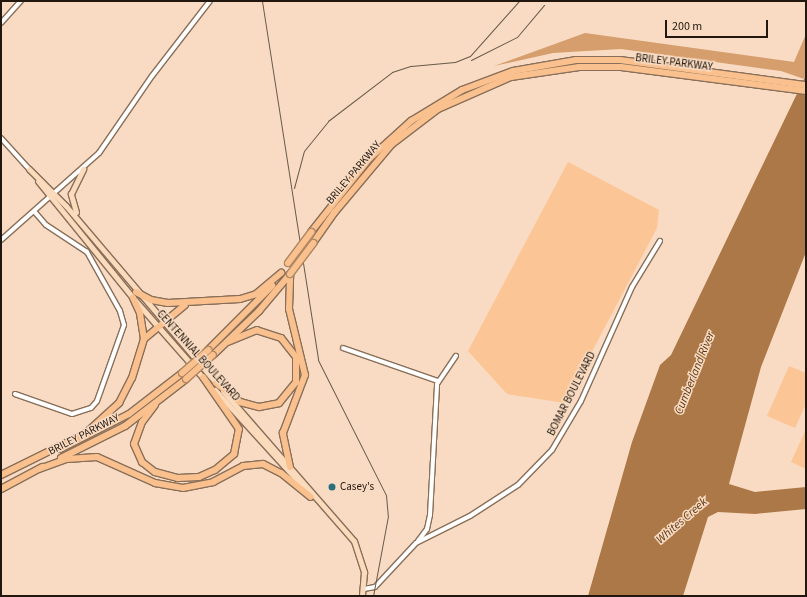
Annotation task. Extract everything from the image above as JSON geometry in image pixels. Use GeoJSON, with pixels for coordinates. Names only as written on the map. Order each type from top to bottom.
{"type":"FeatureCollection","features":[{"type":"Feature","properties":{"kind":"highway","name":"BRILEY PARKWAY"},"geometry":{"type":"LineString","coordinates":[[1,489],[39,469],[98,442],[155,405],[210,353],[256,304],[369,159],[411,121],[462,90],[513,71],[576,60],[620,60],[782,85],[806,91]]}},
{"type":"Feature","properties":{"kind":"highway","name":"BRILEY PARKWAY"},"geometry":{"type":"LineString","coordinates":[[210,353],[228,342],[290,274],[314,243],[338,207],[392,144],[438,109],[491,84],[526,73],[579,67],[621,67],[782,85],[806,85]]}},
{"type":"Feature","properties":{"kind":"highway"},"geometry":{"type":"LineString","coordinates":[[136,292],[160,303],[188,304],[248,298],[281,273]]}},
{"type":"Feature","properties":{"kind":"highway"},"geometry":{"type":"LineString","coordinates":[[290,274],[289,309],[305,375],[283,433],[290,467]]}},
{"type":"Feature","properties":{"kind":"highway"},"geometry":{"type":"LineString","coordinates":[[1,475],[86,433],[108,414],[132,378],[144,339],[140,313],[133,298]]}},
{"type":"Feature","properties":{"kind":"highway"},"geometry":{"type":"LineString","coordinates":[[144,339],[160,324],[188,304]]}},
{"type":"Feature","properties":{"kind":"highway"},"geometry":{"type":"LineString","coordinates":[[216,383],[240,402],[259,407],[280,403],[296,382],[296,356],[281,338],[257,330],[228,342]]}},
{"type":"Feature","properties":{"kind":"highway","name":"BRILEY PARKWAY"},"geometry":{"type":"LineString","coordinates":[[1,479],[104,429],[146,403],[184,376]]}},
{"type":"Feature","properties":{"kind":"highway"},"geometry":{"type":"LineString","coordinates":[[155,405],[142,422],[134,444],[142,462],[155,472],[178,478],[199,477],[215,470],[234,454],[238,429],[202,377]]}},
{"type":"Feature","properties":{"kind":"highway"},"geometry":{"type":"LineString","coordinates":[[39,469],[67,459],[97,457],[155,483],[183,488],[213,482],[243,466],[263,464],[281,473],[311,497]]}},
{"type":"Feature","properties":{"kind":"main road","name":"CENTENNIAL BOULEVARD"},"geometry":{"type":"LineString","coordinates":[[29,169],[110,258],[202,377],[311,497],[338,523]]}},
{"type":"Feature","properties":{"kind":"main road"},"geometry":{"type":"LineString","coordinates":[[83,169],[72,190],[72,208],[110,258]]}},
{"type":"Feature","properties":{"kind":"main road","name":"CENTENNIAL BOULEVARD"},"geometry":{"type":"LineString","coordinates":[[52,195],[133,298],[216,383],[290,467],[359,549],[364,589],[362,596]]}},
{"type":"Feature","properties":{"kind":"street"},"geometry":{"type":"LineString","coordinates":[[1,23],[21,1]]}},
{"type":"Feature","properties":{"kind":"street"},"geometry":{"type":"LineString","coordinates":[[1,240],[83,169],[99,153],[152,76],[210,1]]}},
{"type":"Feature","properties":{"kind":"street"},"geometry":{"type":"LineString","coordinates":[[1,138],[29,169]]}},
{"type":"Feature","properties":{"kind":"street"},"geometry":{"type":"LineString","coordinates":[[15,394],[72,414],[91,408],[97,401],[124,325],[120,311],[87,252],[46,225],[34,211]]}},
{"type":"Feature","properties":{"kind":"street","name":"BOMAR BOULEVARD"},"geometry":{"type":"LineString","coordinates":[[364,589],[375,587],[416,543],[502,496],[552,450],[581,400],[632,287],[660,241]]}},
{"type":"Feature","properties":{"kind":"street"},"geometry":{"type":"LineString","coordinates":[[343,348],[438,381]]}},
{"type":"Feature","properties":{"kind":"street"},"geometry":{"type":"LineString","coordinates":[[416,543],[429,523],[438,381],[456,356]]}},
{"type":"Feature","properties":{"kind":"shaded area"},"geometry":{"type":"Polygon","coordinates":[[[585,33],[794,62],[806,34],[806,75],[804,79],[781,71],[621,49],[553,53],[494,66],[585,33]]]}},
{"type":"Feature","properties":{"kind":"shaded area"},"geometry":{"type":"Polygon","coordinates":[[[568,162],[659,210],[657,228],[565,403],[507,394],[468,351],[568,162]]]}},
{"type":"Feature","properties":{"kind":"shaded area"},"geometry":{"type":"Polygon","coordinates":[[[789,366],[806,373],[806,404],[795,428],[767,416],[789,366]]]}},
{"type":"Feature","properties":{"kind":"shaded area"},"geometry":{"type":"Polygon","coordinates":[[[806,429],[806,469],[791,462],[806,429]]]}},
{"type":"Feature","properties":{"kind":"water"},"geometry":{"type":"Polygon","coordinates":[[[806,75],[806,252],[761,367],[729,484],[755,492],[806,487],[806,509],[755,514],[718,512],[708,517],[683,596],[588,596],[632,442],[660,365],[671,355],[806,75]]]}},
{"type":"Feature","properties":{"kind":"railway"},"geometry":{"type":"LineString","coordinates":[[262,1],[318,360],[386,495],[388,516],[373,596]]}},
{"type":"Feature","properties":{"kind":"railway"},"geometry":{"type":"LineString","coordinates":[[294,188],[304,151],[328,121],[392,72],[411,66],[455,62],[470,56],[519,1]]}},
{"type":"Feature","properties":{"kind":"railway"},"geometry":{"type":"LineString","coordinates":[[471,60],[517,37],[544,5]]}},
{"type":"Feature","properties":{"kind":"place","name":"Casey's"},"geometry":{"type":"Point","coordinates":[332,487]}},
{"type":"Feature","properties":{"kind":"water label","name":"Cumberland River"},"geometry":{"type":"Point","coordinates":[695,373]}},
{"type":"Feature","properties":{"kind":"water label","name":"Whites Creek"},"geometry":{"type":"Point","coordinates":[682,521]}}]}
